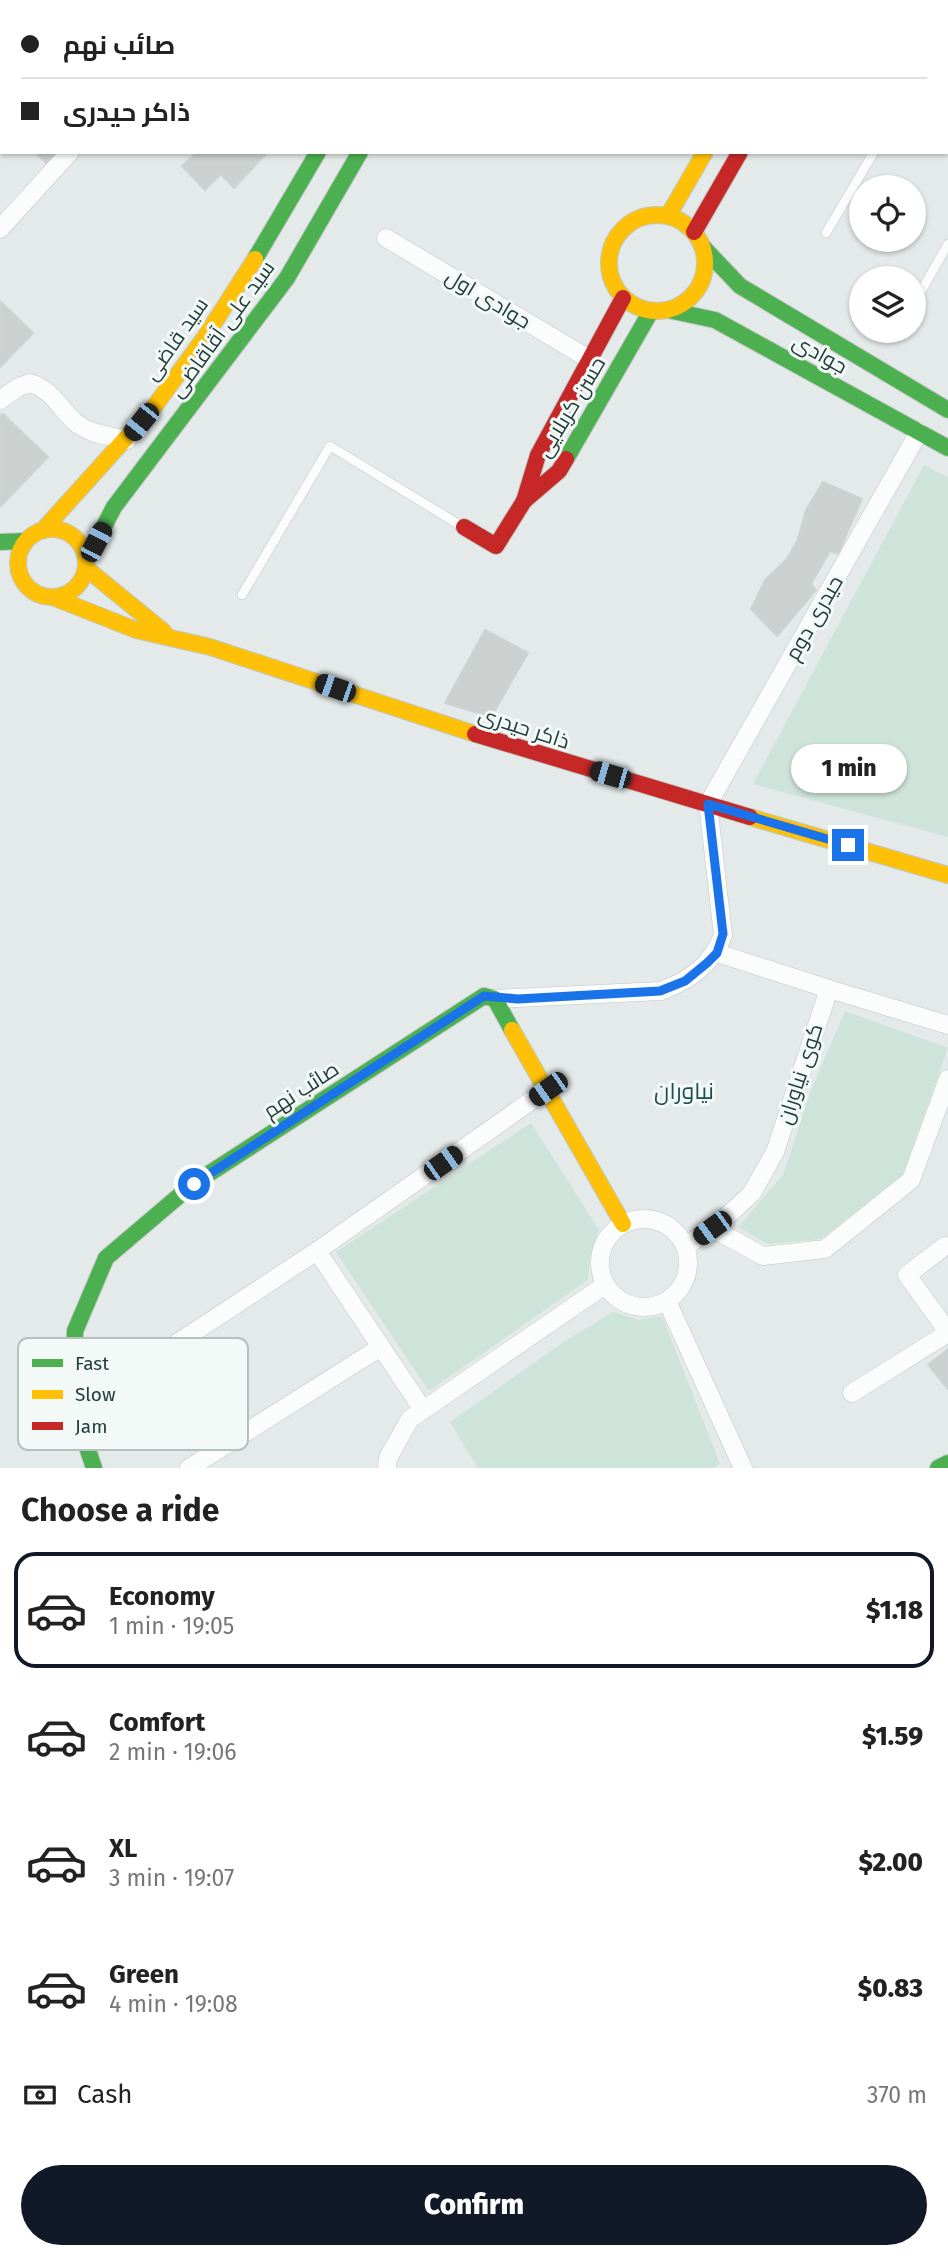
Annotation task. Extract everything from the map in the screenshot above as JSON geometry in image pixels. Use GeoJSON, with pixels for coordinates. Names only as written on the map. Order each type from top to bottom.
{"type":"FeatureCollection","features":[{"type":"Feature","properties":{"kind":"street"},"geometry":{"type":"LineString","coordinates":[[0,229],[67,154]]}},
{"type":"Feature","properties":{"kind":"street","name":"سید قاضی"},"geometry":{"type":"LineString","coordinates":[[43,530],[127,440],[250,271],[317,154]]}},
{"type":"Feature","properties":{"kind":"street","name":"سید علی آقاقاضی"},"geometry":{"type":"LineString","coordinates":[[87,564],[114,506],[287,278],[359,154]]}},
{"type":"Feature","properties":{"kind":"street"},"geometry":{"type":"LineString","coordinates":[[668,216],[700,154]]}},
{"type":"Feature","properties":{"kind":"street"},"geometry":{"type":"LineString","coordinates":[[698,239],[739,154]]}},
{"type":"Feature","properties":{"kind":"street"},"geometry":{"type":"LineString","coordinates":[[652,215],[668,216],[698,239],[705,262],[699,285],[683,304],[659,311],[636,307],[623,298],[614,285],[609,270],[614,240],[624,228],[637,219],[652,215]]}},
{"type":"Feature","properties":{"kind":"street","name":"جوادی اول"},"geometry":{"type":"LineString","coordinates":[[386,238],[589,359]]}},
{"type":"Feature","properties":{"kind":"street","name":"جوادی"},"geometry":{"type":"LineString","coordinates":[[698,239],[740,286],[931,416],[948,448]]}},
{"type":"Feature","properties":{"kind":"street","name":"حسن کربلایی"},"geometry":{"type":"LineString","coordinates":[[524,501],[538,455],[623,298]]}},
{"type":"Feature","properties":{"kind":"street","name":"جوادی"},"geometry":{"type":"LineString","coordinates":[[659,311],[715,320],[931,416]]}},
{"type":"Feature","properties":{"kind":"street","name":"حسن کربلایی"},"geometry":{"type":"LineString","coordinates":[[524,501],[559,471],[659,311]]}},
{"type":"Feature","properties":{"kind":"street"},"geometry":{"type":"LineString","coordinates":[[0,400],[30,383],[52,395],[75,423],[90,432],[127,440],[149,459]]}},
{"type":"Feature","properties":{"kind":"street","name":"حیدری دوم"},"geometry":{"type":"LineString","coordinates":[[708,804],[931,416]]}},
{"type":"Feature","properties":{"kind":"street"},"geometry":{"type":"LineString","coordinates":[[464,527],[496,547],[524,501]]}},
{"type":"Feature","properties":{"kind":"street"},"geometry":{"type":"LineString","coordinates":[[0,542],[26,541],[43,530],[63,531],[72,535],[80,542],[87,564],[170,637]]}},
{"type":"Feature","properties":{"kind":"street"},"geometry":{"type":"LineString","coordinates":[[26,541],[18,560],[22,580],[36,594],[55,598],[79,585],[87,564]]}},
{"type":"Feature","properties":{"kind":"street"},"geometry":{"type":"LineString","coordinates":[[9,584],[28,588]]}},
{"type":"Feature","properties":{"kind":"street","name":"ذاکر حیدری"},"geometry":{"type":"LineString","coordinates":[[55,598],[136,630],[210,647],[535,754],[948,875]]}},
{"type":"Feature","properties":{"kind":"street"},"geometry":{"type":"LineString","coordinates":[[623,1224],[495,999],[660,991],[685,981],[717,953],[723,934],[708,804]]}},
{"type":"Feature","properties":{"kind":"street"},"geometry":{"type":"LineString","coordinates":[[717,953],[948,1025]]}},
{"type":"Feature","properties":{"kind":"street","name":"کوی نیاوران"},"geometry":{"type":"LineString","coordinates":[[685,1247],[712,1228],[752,1193],[775,1153],[829,989]]}},
{"type":"Feature","properties":{"kind":"street","name":"صائب نهم"},"geometry":{"type":"LineString","coordinates":[[75,1338],[75,1331],[106,1258],[194,1184],[484,996],[495,999]]}},
{"type":"Feature","properties":{"kind":"street"},"geometry":{"type":"LineString","coordinates":[[712,1228],[763,1256],[824,1249],[911,1180],[948,1079]]}},
{"type":"Feature","properties":{"kind":"street"},"geometry":{"type":"LineString","coordinates":[[185,1338],[317,1251],[548,1089]]}},
{"type":"Feature","properties":{"kind":"street"},"geometry":{"type":"LineString","coordinates":[[636,1219],[651,1219],[666,1224],[677,1234],[685,1247],[688,1262],[685,1277],[678,1290],[667,1301],[639,1307],[619,1300],[605,1285],[599,1258],[608,1238],[623,1224],[636,1219]]}},
{"type":"Feature","properties":{"kind":"street"},"geometry":{"type":"LineString","coordinates":[[852,1393],[948,1332],[907,1275],[945,1246]]}},
{"type":"Feature","properties":{"kind":"street"},"geometry":{"type":"LineString","coordinates":[[317,1251],[423,1410]]}},
{"type":"Feature","properties":{"kind":"street"},"geometry":{"type":"LineString","coordinates":[[387,1468],[388,1458],[410,1419],[605,1285]]}},
{"type":"Feature","properties":{"kind":"street"},"geometry":{"type":"LineString","coordinates":[[667,1301],[743,1468]]}},
{"type":"Feature","properties":{"kind":"street"},"geometry":{"type":"LineString","coordinates":[[248,1431],[381,1347]]}},
{"type":"Feature","properties":{"kind":"street","name":"صائب نهم"},"geometry":{"type":"LineString","coordinates":[[88,1450],[94,1468]]}},
{"type":"Feature","properties":{"kind":"street"},"geometry":{"type":"LineString","coordinates":[[189,1468],[218,1450]]}},
{"type":"Feature","properties":{"kind":"street"},"geometry":{"type":"LineString","coordinates":[[938,1468],[948,1463]]}},
{"type":"Feature","properties":{"kind":"lane"},"geometry":{"type":"LineString","coordinates":[[826,233],[873,154]]}},
{"type":"Feature","properties":{"kind":"lane"},"geometry":{"type":"LineString","coordinates":[[926,282],[948,244]]}},
{"type":"Feature","properties":{"kind":"lane"},"geometry":{"type":"LineString","coordinates":[[242,595],[330,446],[464,527]]}},
{"type":"Feature","properties":{"kind":"green space"},"geometry":{"type":"Polygon","coordinates":[[[924,465],[948,477],[948,837],[753,784],[924,465]]]}},
{"type":"Feature","properties":{"kind":"green space"},"geometry":{"type":"Polygon","coordinates":[[[845,1011],[948,1048],[903,1174],[821,1239],[768,1244],[738,1227],[783,1175],[811,1090],[845,1011]]]}},
{"type":"Feature","properties":{"kind":"green space"},"geometry":{"type":"Polygon","coordinates":[[[531,1123],[599,1230],[590,1257],[588,1280],[429,1391],[336,1252],[531,1123]]]}},
{"type":"Feature","properties":{"kind":"green space"},"geometry":{"type":"Polygon","coordinates":[[[613,1312],[639,1320],[662,1316],[720,1464],[713,1468],[478,1468],[450,1422],[565,1341],[613,1312]]]}},
{"type":"Feature","properties":{"kind":"building"},"geometry":{"type":"Polygon","coordinates":[[[37,154],[56,154],[47,164],[37,154]]]}},
{"type":"Feature","properties":{"kind":"building"},"geometry":{"type":"Polygon","coordinates":[[[195,154],[266,154],[234,188],[221,174],[205,190],[182,166],[195,154]]]}},
{"type":"Feature","properties":{"kind":"building"},"geometry":{"type":"Polygon","coordinates":[[[0,301],[33,333],[0,367],[0,301]]]}},
{"type":"Feature","properties":{"kind":"building"},"geometry":{"type":"Polygon","coordinates":[[[3,414],[48,457],[0,507],[0,416],[3,414]]]}},
{"type":"Feature","properties":{"kind":"building"},"geometry":{"type":"Polygon","coordinates":[[[823,482],[862,499],[838,554],[830,551],[811,584],[816,590],[777,636],[751,609],[765,580],[787,559],[798,539],[806,510],[823,482]]]}},
{"type":"Feature","properties":{"kind":"building"},"geometry":{"type":"Polygon","coordinates":[[[485,630],[528,653],[491,717],[445,703],[485,630]]]}},
{"type":"Feature","properties":{"kind":"building"},"geometry":{"type":"Polygon","coordinates":[[[948,1349],[948,1389],[928,1365],[948,1349]]]}},
{"type":"Feature","properties":{"kind":"traffic: fast"},"geometry":{"type":"LineString","coordinates":[[255,259],[317,154]]}},
{"type":"Feature","properties":{"kind":"traffic: fast"},"geometry":{"type":"LineString","coordinates":[[87,559],[114,507],[287,278],[359,154]]}},
{"type":"Feature","properties":{"kind":"traffic: fast"},"geometry":{"type":"LineString","coordinates":[[702,246],[740,286],[948,410]]}},
{"type":"Feature","properties":{"kind":"traffic: fast"},"geometry":{"type":"LineString","coordinates":[[668,310],[715,320],[948,448]]}},
{"type":"Feature","properties":{"kind":"traffic: fast"},"geometry":{"type":"LineString","coordinates":[[566,459],[651,311]]}},
{"type":"Feature","properties":{"kind":"traffic: fast"},"geometry":{"type":"LineString","coordinates":[[0,542],[26,541]]}},
{"type":"Feature","properties":{"kind":"traffic: fast"},"geometry":{"type":"LineString","coordinates":[[75,1338],[75,1331],[106,1258],[193,1184],[484,996],[495,999],[512,1030]]}},
{"type":"Feature","properties":{"kind":"traffic: fast"},"geometry":{"type":"LineString","coordinates":[[88,1450],[94,1468]]}},
{"type":"Feature","properties":{"kind":"traffic: fast"},"geometry":{"type":"LineString","coordinates":[[938,1468],[948,1463]]}},
{"type":"Feature","properties":{"kind":"traffic: slow"},"geometry":{"type":"LineString","coordinates":[[668,216],[704,154]]}},
{"type":"Feature","properties":{"kind":"traffic: slow"},"geometry":{"type":"LineString","coordinates":[[657,215],[675,219],[691,229],[701,245],[705,263],[701,281],[691,297],[675,307],[657,311],[639,307],[623,297],[613,281],[609,263],[613,245],[623,229],[639,219],[657,215]]}},
{"type":"Feature","properties":{"kind":"traffic: slow"},"geometry":{"type":"LineString","coordinates":[[43,530],[154,407],[205,337],[255,259]]}},
{"type":"Feature","properties":{"kind":"traffic: slow"},"geometry":{"type":"LineString","coordinates":[[45,529],[59,529],[71,534],[81,544],[86,563],[81,582],[71,592],[59,597],[45,597],[33,592],[23,582],[18,570],[18,556],[23,544],[33,534],[45,529]]}},
{"type":"Feature","properties":{"kind":"traffic: slow"},"geometry":{"type":"LineString","coordinates":[[87,569],[164,632]]}},
{"type":"Feature","properties":{"kind":"traffic: slow"},"geometry":{"type":"LineString","coordinates":[[55,598],[136,630],[210,647],[475,734]]}},
{"type":"Feature","properties":{"kind":"traffic: slow"},"geometry":{"type":"LineString","coordinates":[[750,817],[948,875]]}},
{"type":"Feature","properties":{"kind":"traffic: slow"},"geometry":{"type":"LineString","coordinates":[[512,1030],[623,1224]]}},
{"type":"Feature","properties":{"kind":"traffic: jam"},"geometry":{"type":"LineString","coordinates":[[694,232],[739,154]]}},
{"type":"Feature","properties":{"kind":"traffic: jam"},"geometry":{"type":"LineString","coordinates":[[566,459],[559,471],[524,501],[538,455],[623,298]]}},
{"type":"Feature","properties":{"kind":"traffic: jam"},"geometry":{"type":"LineString","coordinates":[[464,527],[496,546],[524,501]]}},
{"type":"Feature","properties":{"kind":"traffic: jam"},"geometry":{"type":"LineString","coordinates":[[475,734],[750,817]]}},
{"type":"Feature","properties":{"kind":"district","name":"نیاوران"},"geometry":{"type":"Point","coordinates":[684,1091]}},
{"type":"Feature","properties":{"kind":"route"},"geometry":{"type":"LineString","coordinates":[[194,1184],[484,996],[518,999],[660,991],[685,981],[717,953],[723,934],[708,804],[848,845]]}}]}
